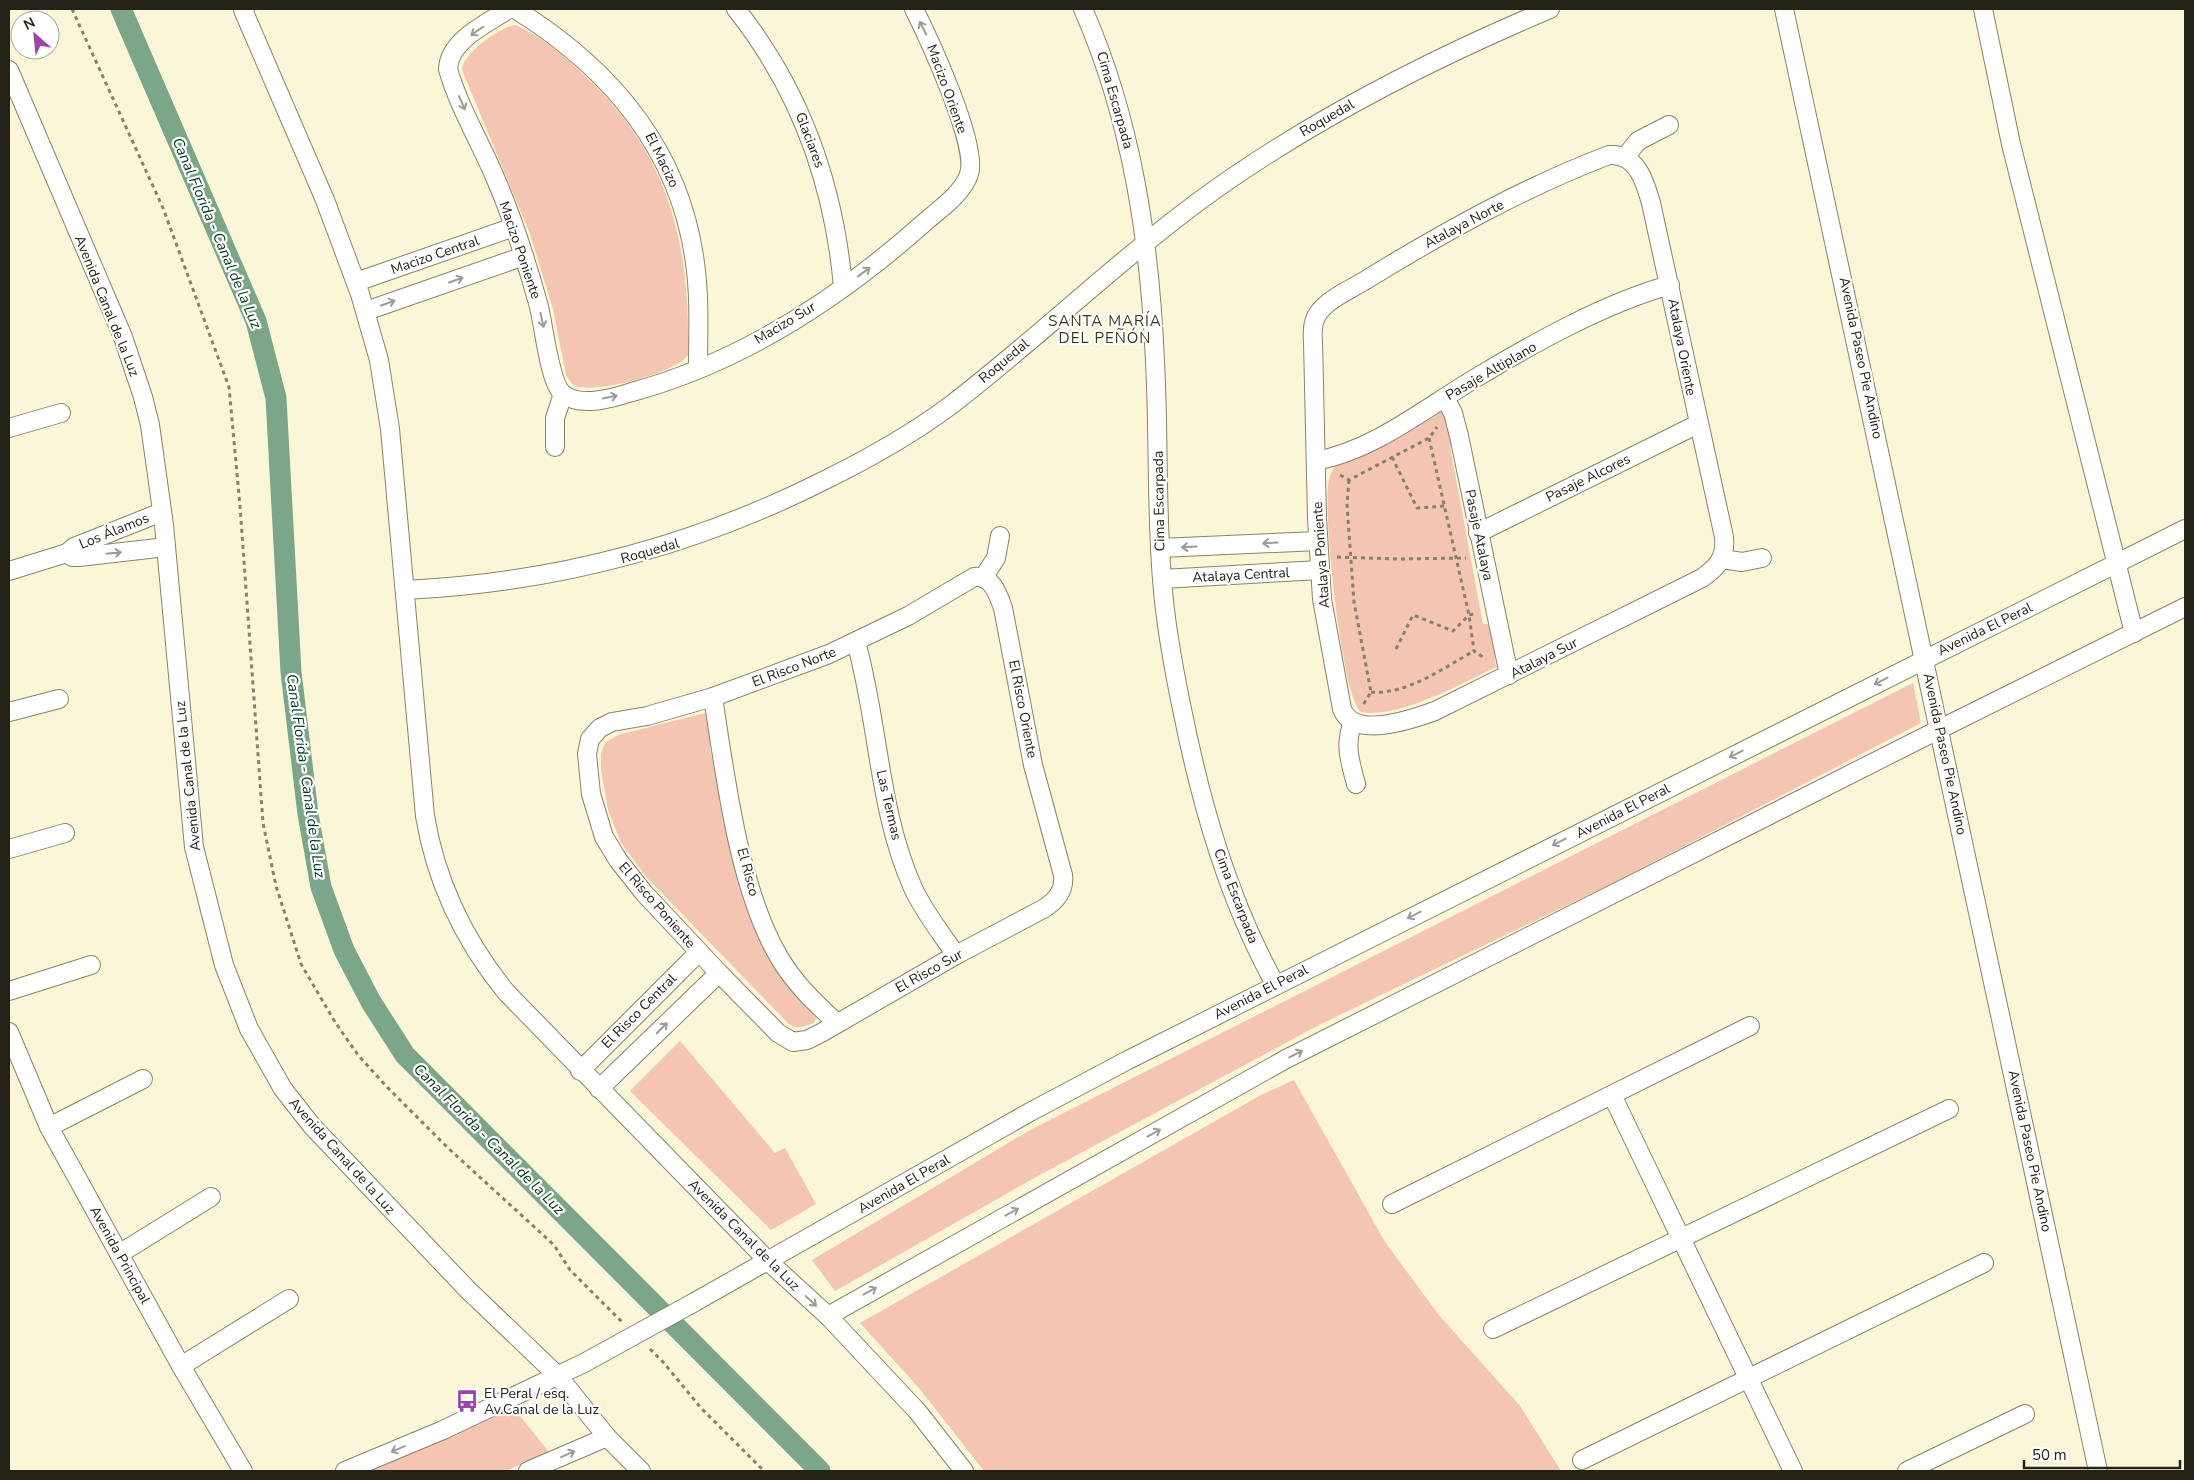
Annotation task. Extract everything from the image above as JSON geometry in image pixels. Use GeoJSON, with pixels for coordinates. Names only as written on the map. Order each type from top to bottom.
{"type":"FeatureCollection","features":[{"type":"Feature","properties":{"kind":"street","name":"Avenida Canal de la Luz"},"geometry":{"type":"LineString","coordinates":[[245,9],[325,200],[366,311],[379,360],[388,404],[425,816],[433,856],[442,885],[463,930],[489,971],[506,992],[599,1090],[768,1262],[828,1316],[918,1412],[964,1471]]}},
{"type":"Feature","properties":{"kind":"street","name":"Macizo Poniente"},"geometry":{"type":"LineString","coordinates":[[509,9],[462,42],[450,57],[448,69],[514,227],[541,313],[553,378],[563,394]]}},
{"type":"Feature","properties":{"kind":"street","name":"El Macizo"},"geometry":{"type":"LineString","coordinates":[[515,9],[560,39],[599,74],[640,120],[663,159],[682,204],[695,260],[698,297],[698,369]]}},
{"type":"Feature","properties":{"kind":"street","name":"Glaciares"},"geometry":{"type":"LineString","coordinates":[[736,9],[758,37],[780,72],[814,149],[835,217],[843,287]]}},
{"type":"Feature","properties":{"kind":"street","name":"Macizo Oriente"},"geometry":{"type":"LineString","coordinates":[[914,9],[937,58],[956,107],[970,152],[970,173]]}},
{"type":"Feature","properties":{"kind":"street","name":"Cima Escarpada"},"geometry":{"type":"LineString","coordinates":[[1083,9],[1107,68],[1124,127],[1151,292],[1156,363],[1160,548],[1162,579],[1175,675],[1188,740],[1206,811],[1239,909],[1276,984]]}},
{"type":"Feature","properties":{"kind":"street","name":"Roquedal"},"geometry":{"type":"LineString","coordinates":[[405,590],[490,583],[609,562],[706,533],[784,501],[868,458],[948,407],[1008,359],[1144,243],[1243,170],[1339,111],[1442,56],[1550,9]]}},
{"type":"Feature","properties":{"kind":"street","name":"Avenida Paseo Pie Andino"},"geometry":{"type":"LineString","coordinates":[[1784,9],[1940,728],[2098,1471]]}},
{"type":"Feature","properties":{"kind":"street"},"geometry":{"type":"LineString","coordinates":[[1983,9],[2011,144],[2134,633]]}},
{"type":"Feature","properties":{"kind":"street","name":"Avenida Canal de la Luz"},"geometry":{"type":"LineString","coordinates":[[9,70],[123,337],[136,370],[150,425],[166,547],[194,847],[224,965],[249,1029],[283,1089],[312,1126],[468,1290],[558,1376],[607,1437],[641,1471]]}},
{"type":"Feature","properties":{"kind":"street"},"geometry":{"type":"LineString","coordinates":[[1625,157],[1638,141],[1669,125]]}},
{"type":"Feature","properties":{"kind":"street","name":"Atalaya Norte"},"geometry":{"type":"LineString","coordinates":[[1316,318],[1331,302],[1410,253],[1472,218],[1595,160],[1609,155],[1625,157]]}},
{"type":"Feature","properties":{"kind":"street","name":"Atalaya Oriente"},"geometry":{"type":"LineString","coordinates":[[1625,157],[1638,170],[1646,187],[1670,285],[1698,424],[1724,537],[1722,559]]}},
{"type":"Feature","properties":{"kind":"street","name":"Macizo Sur"},"geometry":{"type":"LineString","coordinates":[[563,394],[581,400],[600,399],[642,389],[698,369],[767,336],[843,287],[880,260],[952,197],[970,173]]}},
{"type":"Feature","properties":{"kind":"street","name":"Macizo Central"},"geometry":{"type":"LineString","coordinates":[[356,282],[514,227]]}},
{"type":"Feature","properties":{"kind":"street"},"geometry":{"type":"LineString","coordinates":[[366,311],[524,256]]}},
{"type":"Feature","properties":{"kind":"street","name":"Pasaje Altiplano"},"geometry":{"type":"LineString","coordinates":[[1316,462],[1338,456],[1363,445],[1510,358],[1569,328],[1645,293],[1670,285]]}},
{"type":"Feature","properties":{"kind":"street","name":"Atalaya Poniente"},"geometry":{"type":"LineString","coordinates":[[1316,318],[1312,332],[1319,555],[1325,618],[1342,709],[1348,719],[1353,722]]}},
{"type":"Feature","properties":{"kind":"street"},"geometry":{"type":"LineString","coordinates":[[555,447],[555,418],[563,394]]}},
{"type":"Feature","properties":{"kind":"street","name":"Pasaje Atalaya"},"geometry":{"type":"LineString","coordinates":[[1445,398],[1456,420],[1509,675]]}},
{"type":"Feature","properties":{"kind":"street"},"geometry":{"type":"LineString","coordinates":[[9,428],[61,413]]}},
{"type":"Feature","properties":{"kind":"street","name":"Pasaje Alcores"},"geometry":{"type":"LineString","coordinates":[[1478,533],[1698,424]]}},
{"type":"Feature","properties":{"kind":"street","name":"Los Álamos"},"geometry":{"type":"LineString","coordinates":[[9,571],[67,553],[74,547],[162,512]]}},
{"type":"Feature","properties":{"kind":"street","name":"Avenida El Peral"},"geometry":{"type":"LineString","coordinates":[[345,1471],[443,1430],[584,1363],[768,1262],[1030,1112],[1276,984],[2185,529]]}},
{"type":"Feature","properties":{"kind":"street"},"geometry":{"type":"LineString","coordinates":[[983,578],[996,558],[1000,536]]}},
{"type":"Feature","properties":{"kind":"street","name":"Los Álamos"},"geometry":{"type":"LineString","coordinates":[[67,553],[72,557],[79,557],[166,547]]}},
{"type":"Feature","properties":{"kind":"street"},"geometry":{"type":"LineString","coordinates":[[1160,548],[1319,555]]}},
{"type":"Feature","properties":{"kind":"street","name":"Atalaya Central"},"geometry":{"type":"LineString","coordinates":[[1162,579],[1319,555]]}},
{"type":"Feature","properties":{"kind":"street"},"geometry":{"type":"LineString","coordinates":[[1722,559],[1742,562],[1762,558]]}},
{"type":"Feature","properties":{"kind":"street","name":"Atalaya Sur"},"geometry":{"type":"LineString","coordinates":[[1353,722],[1377,725],[1421,716],[1509,675],[1702,578],[1714,569],[1722,559]]}},
{"type":"Feature","properties":{"kind":"street","name":"El Risco Norte"},"geometry":{"type":"LineString","coordinates":[[594,733],[612,722],[647,716],[713,697],[799,666],[856,642],[908,616],[974,577],[983,578]]}},
{"type":"Feature","properties":{"kind":"street","name":"El Risco Oriente"},"geometry":{"type":"LineString","coordinates":[[983,578],[994,586],[1003,608],[1035,774],[1063,874],[1061,892]]}},
{"type":"Feature","properties":{"kind":"street"},"geometry":{"type":"LineString","coordinates":[[828,1316],[1286,1059],[1940,728],[2185,607]]}},
{"type":"Feature","properties":{"kind":"street","name":"Las Termas"},"geometry":{"type":"LineString","coordinates":[[856,642],[882,781],[902,859],[920,901],[956,955]]}},
{"type":"Feature","properties":{"kind":"street","name":"El Risco"},"geometry":{"type":"LineString","coordinates":[[713,697],[736,826],[759,914],[771,943],[786,968],[802,989],[837,1023]]}},
{"type":"Feature","properties":{"kind":"street"},"geometry":{"type":"LineString","coordinates":[[9,712],[59,699]]}},
{"type":"Feature","properties":{"kind":"street"},"geometry":{"type":"LineString","coordinates":[[1353,722],[1347,742],[1347,750],[1356,784]]}},
{"type":"Feature","properties":{"kind":"street","name":"El Risco Poniente"},"geometry":{"type":"LineString","coordinates":[[594,733],[589,744],[588,764],[591,794],[604,837],[630,877],[699,952],[778,1033],[793,1042]]}},
{"type":"Feature","properties":{"kind":"street"},"geometry":{"type":"LineString","coordinates":[[9,849],[65,832]]}},
{"type":"Feature","properties":{"kind":"street","name":"El Risco Sur"},"geometry":{"type":"LineString","coordinates":[[793,1042],[807,1040],[956,955],[1050,905],[1061,892]]}},
{"type":"Feature","properties":{"kind":"street","name":"El Risco Central"},"geometry":{"type":"LineString","coordinates":[[580,1070],[699,952]]}},
{"type":"Feature","properties":{"kind":"street"},"geometry":{"type":"LineString","coordinates":[[9,991],[91,965]]}},
{"type":"Feature","properties":{"kind":"street","name":"El Risco Central"},"geometry":{"type":"LineString","coordinates":[[599,1090],[719,973]]}},
{"type":"Feature","properties":{"kind":"street"},"geometry":{"type":"LineString","coordinates":[[1392,1204],[1750,1026]]}},
{"type":"Feature","properties":{"kind":"street","name":"Avenida Principal"},"geometry":{"type":"LineString","coordinates":[[9,1032],[49,1127],[182,1366],[243,1471]]}},
{"type":"Feature","properties":{"kind":"street"},"geometry":{"type":"LineString","coordinates":[[49,1127],[143,1079]]}},
{"type":"Feature","properties":{"kind":"street"},"geometry":{"type":"LineString","coordinates":[[1612,1095],[1793,1471]]}},
{"type":"Feature","properties":{"kind":"street"},"geometry":{"type":"LineString","coordinates":[[1493,1329],[1948,1109]]}},
{"type":"Feature","properties":{"kind":"street"},"geometry":{"type":"LineString","coordinates":[[119,1254],[211,1197]]}},
{"type":"Feature","properties":{"kind":"street"},"geometry":{"type":"LineString","coordinates":[[1582,1460],[1984,1263]]}},
{"type":"Feature","properties":{"kind":"street"},"geometry":{"type":"LineString","coordinates":[[182,1366],[289,1299]]}},
{"type":"Feature","properties":{"kind":"street"},"geometry":{"type":"LineString","coordinates":[[1907,1471],[2025,1414]]}},
{"type":"Feature","properties":{"kind":"street"},"geometry":{"type":"LineString","coordinates":[[528,1471],[607,1437]]}},
{"type":"Feature","properties":{"kind":"path"},"geometry":{"type":"LineString","coordinates":[[72,9],[163,208],[229,387],[264,823],[276,886],[301,964],[335,1022],[363,1062],[448,1148],[554,1244],[570,1270],[629,1329]]}},
{"type":"Feature","properties":{"kind":"path"},"geometry":{"type":"LineString","coordinates":[[1429,438],[1469,615],[1474,651],[1509,675]]}},
{"type":"Feature","properties":{"kind":"path"},"geometry":{"type":"LineString","coordinates":[[1392,457],[1417,508],[1445,506]]}},
{"type":"Feature","properties":{"kind":"path"},"geometry":{"type":"LineString","coordinates":[[1349,480],[1347,505],[1354,602],[1371,692],[1353,722]]}},
{"type":"Feature","properties":{"kind":"path"},"geometry":{"type":"LineString","coordinates":[[1319,555],[1351,558],[1455,559],[1483,557]]}},
{"type":"Feature","properties":{"kind":"path"},"geometry":{"type":"LineString","coordinates":[[1396,649],[1413,615],[1452,631],[1469,615],[1495,609]]}},
{"type":"Feature","properties":{"kind":"path"},"geometry":{"type":"LineString","coordinates":[[1371,692],[1403,687],[1474,651]]}},
{"type":"Feature","properties":{"kind":"path"},"geometry":{"type":"LineString","coordinates":[[643,1342],[663,1362],[701,1408],[764,1471]]}},
{"type":"Feature","properties":{"kind":"shaded area"},"geometry":{"type":"Polygon","coordinates":[[[515,25],[552,47],[585,76],[614,106],[637,137],[655,170],[669,203],[679,239],[685,276],[688,314],[688,355],[668,369],[615,385],[598,387],[573,385],[566,375],[553,309],[530,234],[462,70],[468,56],[483,42],[500,31],[515,25]]]}},
{"type":"Feature","properties":{"kind":"shaded area"},"geometry":{"type":"Polygon","coordinates":[[[1438,408],[1448,418],[1454,444],[1450,447],[1483,624],[1490,624],[1496,667],[1411,705],[1376,713],[1361,712],[1354,698],[1347,674],[1341,641],[1331,567],[1327,504],[1329,479],[1339,462],[1438,408]]]}},
{"type":"Feature","properties":{"kind":"shaded area"},"geometry":{"type":"Polygon","coordinates":[[[1913,683],[1921,723],[1611,884],[1319,1025],[1036,1177],[835,1291],[812,1260],[1032,1129],[1913,683]]]}},
{"type":"Feature","properties":{"kind":"shaded area"},"geometry":{"type":"Polygon","coordinates":[[[705,713],[712,733],[710,749],[723,810],[795,993],[816,1018],[814,1023],[794,1027],[788,1023],[648,879],[621,843],[608,810],[601,770],[601,754],[605,743],[618,735],[705,713]]]}},
{"type":"Feature","properties":{"kind":"shaded area"},"geometry":{"type":"Polygon","coordinates":[[[680,1041],[775,1153],[785,1148],[816,1204],[771,1230],[630,1091],[680,1041]]]}},
{"type":"Feature","properties":{"kind":"shaded area"},"geometry":{"type":"Polygon","coordinates":[[[1294,1080],[1385,1242],[1438,1314],[1520,1406],[1561,1471],[984,1471],[919,1388],[860,1323],[1261,1095],[1294,1080]]]}},
{"type":"Feature","properties":{"kind":"shaded area"},"geometry":{"type":"Polygon","coordinates":[[[511,1405],[549,1452],[506,1471],[364,1471],[511,1405]]]}},
{"type":"Feature","properties":{"kind":"waterway","name":"Canal Florida - Canal de la Luz"},"geometry":{"type":"LineString","coordinates":[[121,9],[256,321],[276,398],[291,672],[308,814],[321,887],[344,950],[371,1002],[405,1055],[820,1471]]}},
{"type":"Feature","properties":{"kind":"place","name":"El Peral / esq. Av.Canal de la Luz"},"geometry":{"type":"Point","coordinates":[467,1401]}},
{"type":"Feature","properties":{"kind":"district","name":"SANTA MARÍA DEL PEÑÓN"},"geometry":{"type":"Point","coordinates":[1105,330]}}]}
